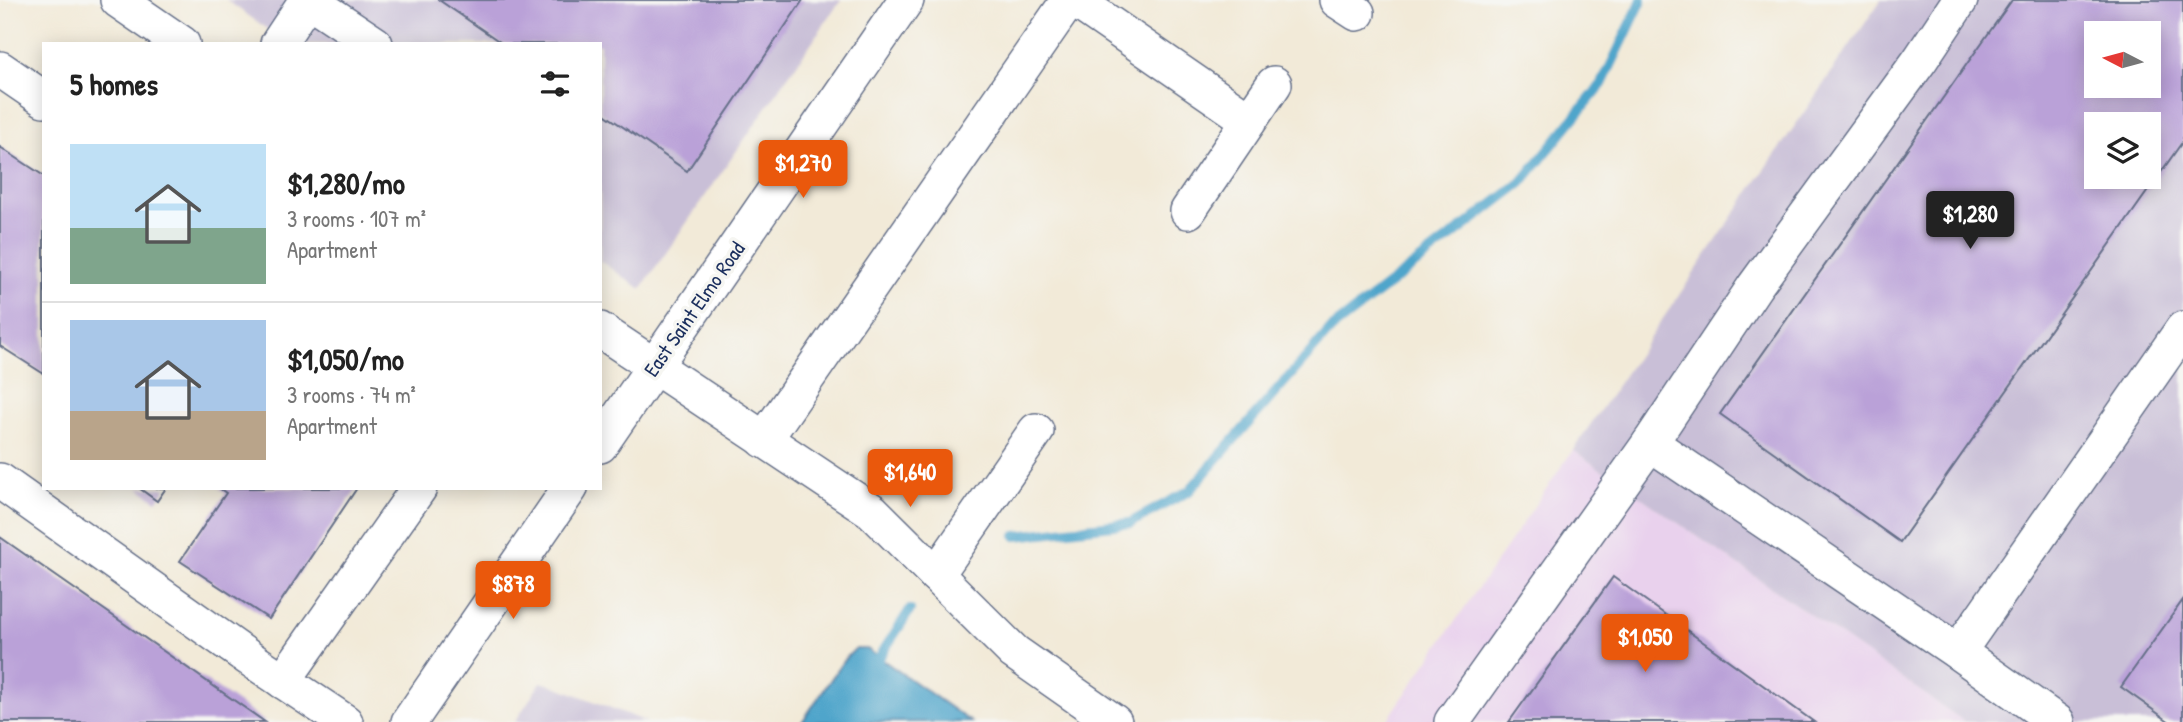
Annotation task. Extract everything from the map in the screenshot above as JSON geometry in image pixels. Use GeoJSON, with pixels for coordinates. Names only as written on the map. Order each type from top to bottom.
{"type":"FeatureCollection","features":[{"type":"Feature","properties":{"kind":"street"},"geometry":{"type":"LineString","coordinates":[[118,0],[179,42]]}},
{"type":"Feature","properties":{"kind":"street"},"geometry":{"type":"LineString","coordinates":[[279,42],[308,0],[372,42]]}},
{"type":"Feature","properties":{"kind":"street","name":"East Saint Elmo Road"},"geometry":{"type":"LineString","coordinates":[[602,441],[906,0]]}},
{"type":"Feature","properties":{"kind":"street"},"geometry":{"type":"LineString","coordinates":[[764,440],[1069,0]]}},
{"type":"Feature","properties":{"kind":"street"},"geometry":{"type":"LineString","coordinates":[[1075,0],[1249,120]]}},
{"type":"Feature","properties":{"kind":"street"},"geometry":{"type":"LineString","coordinates":[[1452,722],[1650,443],[1755,286],[1920,60],[1960,0]]}},
{"type":"Feature","properties":{"kind":"street"},"geometry":{"type":"LineString","coordinates":[[0,69],[42,98]]}},
{"type":"Feature","properties":{"kind":"street"},"geometry":{"type":"LineString","coordinates":[[1188,211],[1274,83]]}},
{"type":"Feature","properties":{"kind":"street"},"geometry":{"type":"LineString","coordinates":[[1958,652],[2183,329]]}},
{"type":"Feature","properties":{"kind":"street"},"geometry":{"type":"LineString","coordinates":[[602,331],[872,511],[1014,652],[1114,722]]}},
{"type":"Feature","properties":{"kind":"street"},"geometry":{"type":"LineString","coordinates":[[936,575],[1036,431]]}},
{"type":"Feature","properties":{"kind":"street"},"geometry":{"type":"LineString","coordinates":[[1650,443],[2057,722]]}},
{"type":"Feature","properties":{"kind":"street"},"geometry":{"type":"LineString","coordinates":[[0,481],[345,722]]}},
{"type":"Feature","properties":{"kind":"street"},"geometry":{"type":"LineString","coordinates":[[283,681],[418,490]]}},
{"type":"Feature","properties":{"kind":"street"},"geometry":{"type":"LineString","coordinates":[[409,722],[569,490]]}},
{"type":"Feature","properties":{"kind":"shaded area"},"geometry":{"type":"Polygon","coordinates":[[[226,0],[841,0],[641,289],[602,262],[602,42],[286,42],[226,0]]]}},
{"type":"Feature","properties":{"kind":"shaded area"},"geometry":{"type":"Polygon","coordinates":[[[1881,0],[2183,0],[2183,722],[1965,722],[1573,450],[1881,0]]]}},
{"type":"Feature","properties":{"kind":"shaded area"},"geometry":{"type":"Polygon","coordinates":[[[1573,450],[1965,722],[1386,722],[1573,450]]]}},
{"type":"Feature","properties":{"kind":"shaded area"},"geometry":{"type":"Polygon","coordinates":[[[541,682],[555,686],[647,722],[515,722],[541,682]]]}},
{"type":"Feature","properties":{"kind":"water"},"geometry":{"type":"Polygon","coordinates":[[[855,649],[867,649],[971,722],[802,722],[844,660],[855,649]]]}},
{"type":"Feature","properties":{"kind":"building"},"geometry":{"type":"Polygon","coordinates":[[[439,0],[803,0],[687,171],[602,112],[602,42],[500,42],[439,0]]]}},
{"type":"Feature","properties":{"kind":"building"},"geometry":{"type":"Polygon","coordinates":[[[2012,0],[2183,0],[2183,141],[2161,172],[2161,112],[2084,112],[2084,189],[2149,189],[1900,542],[1720,414],[2012,0]]]}},
{"type":"Feature","properties":{"kind":"building"},"geometry":{"type":"Polygon","coordinates":[[[0,147],[42,175],[42,373],[0,346],[0,147]]]}},
{"type":"Feature","properties":{"kind":"building"},"geometry":{"type":"Polygon","coordinates":[[[142,490],[165,490],[157,501],[142,490]]]}},
{"type":"Feature","properties":{"kind":"building"},"geometry":{"type":"Polygon","coordinates":[[[222,490],[356,490],[269,619],[180,561],[226,493],[222,490]]]}},
{"type":"Feature","properties":{"kind":"building"},"geometry":{"type":"Polygon","coordinates":[[[0,537],[265,722],[0,722],[0,537]]]}},
{"type":"Feature","properties":{"kind":"building"},"geometry":{"type":"Polygon","coordinates":[[[1613,577],[1814,722],[1509,722],[1613,577]]]}},
{"type":"Feature","properties":{"kind":"building"},"geometry":{"type":"Polygon","coordinates":[[[2183,600],[2183,722],[2170,722],[2121,687],[2183,600]]]}},
{"type":"Feature","properties":{"kind":"waterway"},"geometry":{"type":"LineString","coordinates":[[1016,536],[1130,523],[1189,491],[1331,329],[1521,183],[1602,84],[1642,0]]}},
{"type":"Feature","properties":{"kind":"waterway"},"geometry":{"type":"LineString","coordinates":[[873,667],[910,610]]}}]}
